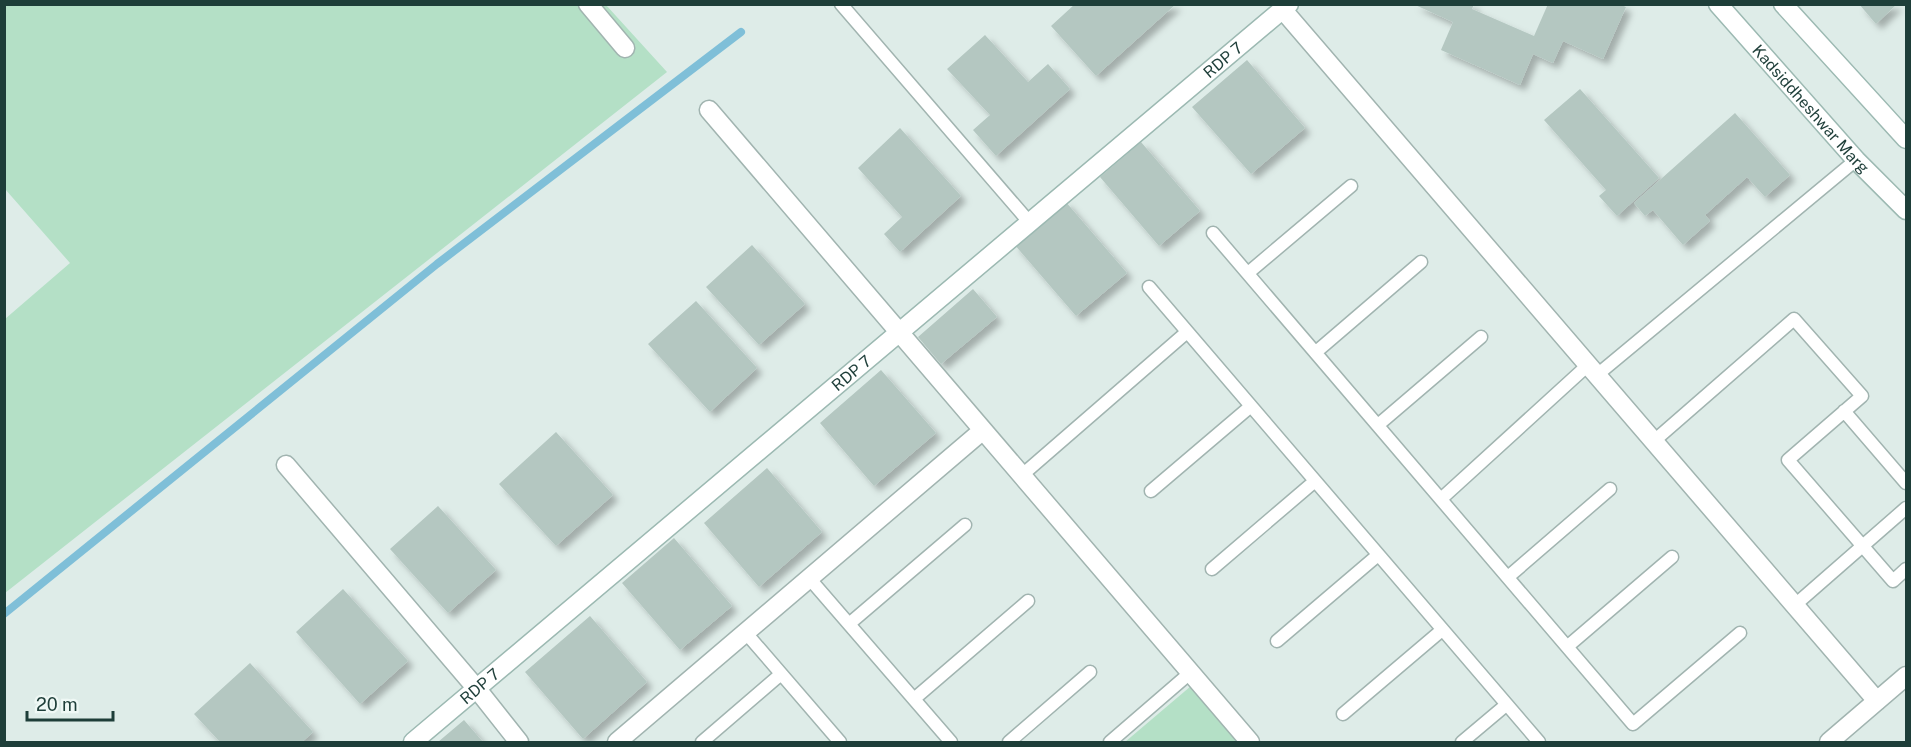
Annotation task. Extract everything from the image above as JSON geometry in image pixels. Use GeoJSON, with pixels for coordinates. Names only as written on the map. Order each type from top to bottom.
{"type":"FeatureCollection","features":[{"type":"Feature","properties":{"kind":"street"},"geometry":{"type":"LineString","coordinates":[[588,4],[626,48]]}},
{"type":"Feature","properties":{"kind":"street","name":"Kadsiddheshwar Marg"},"geometry":{"type":"LineString","coordinates":[[1718,4],[1856,160],[1906,210]]}},
{"type":"Feature","properties":{"kind":"street"},"geometry":{"type":"LineString","coordinates":[[1784,4],[1906,139]]}},
{"type":"Feature","properties":{"kind":"street"},"geometry":{"type":"LineString","coordinates":[[1286,7],[1592,370],[1877,700]]}},
{"type":"Feature","properties":{"kind":"street","name":"RDP 7"},"geometry":{"type":"LineString","coordinates":[[413,742],[1286,7]]}},
{"type":"Feature","properties":{"kind":"street"},"geometry":{"type":"LineString","coordinates":[[709,110],[1250,742]]}},
{"type":"Feature","properties":{"kind":"street"},"geometry":{"type":"LineString","coordinates":[[617,742],[982,431]]}},
{"type":"Feature","properties":{"kind":"street"},"geometry":{"type":"LineString","coordinates":[[286,465],[477,689],[519,742]]}},
{"type":"Feature","properties":{"kind":"street"},"geometry":{"type":"LineString","coordinates":[[1829,742],[1906,675]]}},
{"type":"Feature","properties":{"kind":"lane"},"geometry":{"type":"LineString","coordinates":[[841,4],[1030,223]]}},
{"type":"Feature","properties":{"kind":"lane"},"geometry":{"type":"LineString","coordinates":[[1441,499],[1592,370],[1856,160]]}},
{"type":"Feature","properties":{"kind":"lane"},"geometry":{"type":"LineString","coordinates":[[1248,273],[1351,186]]}},
{"type":"Feature","properties":{"kind":"lane"},"geometry":{"type":"LineString","coordinates":[[1213,233],[1634,724],[1740,633]]}},
{"type":"Feature","properties":{"kind":"lane"},"geometry":{"type":"LineString","coordinates":[[1316,352],[1421,262]]}},
{"type":"Feature","properties":{"kind":"lane"},"geometry":{"type":"LineString","coordinates":[[1149,287],[1539,742]]}},
{"type":"Feature","properties":{"kind":"lane"},"geometry":{"type":"LineString","coordinates":[[1654,441],[1794,319],[1862,396],[1788,460],[1893,581],[1906,569]]}},
{"type":"Feature","properties":{"kind":"lane"},"geometry":{"type":"LineString","coordinates":[[1021,476],[1187,332]]}},
{"type":"Feature","properties":{"kind":"lane"},"geometry":{"type":"LineString","coordinates":[[1378,425],[1481,337]]}},
{"type":"Feature","properties":{"kind":"lane"},"geometry":{"type":"LineString","coordinates":[[1151,491],[1251,406]]}},
{"type":"Feature","properties":{"kind":"lane"},"geometry":{"type":"LineString","coordinates":[[1844,411],[1906,483]]}},
{"type":"Feature","properties":{"kind":"lane"},"geometry":{"type":"LineString","coordinates":[[1212,569],[1315,481]]}},
{"type":"Feature","properties":{"kind":"lane"},"geometry":{"type":"LineString","coordinates":[[1508,577],[1610,489]]}},
{"type":"Feature","properties":{"kind":"lane"},"geometry":{"type":"LineString","coordinates":[[1795,605],[1906,508]]}},
{"type":"Feature","properties":{"kind":"lane"},"geometry":{"type":"LineString","coordinates":[[849,624],[965,525]]}},
{"type":"Feature","properties":{"kind":"lane"},"geometry":{"type":"LineString","coordinates":[[1277,641],[1378,555]]}},
{"type":"Feature","properties":{"kind":"lane"},"geometry":{"type":"LineString","coordinates":[[1568,646],[1672,557]]}},
{"type":"Feature","properties":{"kind":"lane"},"geometry":{"type":"LineString","coordinates":[[809,578],[951,742]]}},
{"type":"Feature","properties":{"kind":"lane"},"geometry":{"type":"LineString","coordinates":[[914,699],[1028,601]]}},
{"type":"Feature","properties":{"kind":"lane"},"geometry":{"type":"LineString","coordinates":[[1343,714],[1442,630]]}},
{"type":"Feature","properties":{"kind":"lane"},"geometry":{"type":"LineString","coordinates":[[746,633],[840,742]]}},
{"type":"Feature","properties":{"kind":"lane"},"geometry":{"type":"LineString","coordinates":[[1009,742],[1090,672]]}},
{"type":"Feature","properties":{"kind":"lane"},"geometry":{"type":"LineString","coordinates":[[1110,742],[1191,673]]}},
{"type":"Feature","properties":{"kind":"lane"},"geometry":{"type":"LineString","coordinates":[[702,742],[781,674]]}},
{"type":"Feature","properties":{"kind":"lane"},"geometry":{"type":"LineString","coordinates":[[1462,742],[1506,705]]}},
{"type":"Feature","properties":{"kind":"green space"},"geometry":{"type":"Polygon","coordinates":[[[5,5],[606,5],[667,72],[5,593],[5,319],[70,263],[5,189],[5,5]]]}},
{"type":"Feature","properties":{"kind":"green space"},"geometry":{"type":"Polygon","coordinates":[[[1191,686],[1237,742],[1125,742],[1191,686]]]}},
{"type":"Feature","properties":{"kind":"building"},"geometry":{"type":"Polygon","coordinates":[[[1075,4],[1176,4],[1096,76],[1051,26],[1075,4]]]}},
{"type":"Feature","properties":{"kind":"building"},"geometry":{"type":"Polygon","coordinates":[[[1413,4],[1474,4],[1472,9],[1534,36],[1548,4],[1619,4],[1626,7],[1603,59],[1563,41],[1553,63],[1533,54],[1520,85],[1441,50],[1453,22],[1413,4]]]}},
{"type":"Feature","properties":{"kind":"building"},"geometry":{"type":"Polygon","coordinates":[[[1859,4],[1897,4],[1876,24],[1859,4]]]}},
{"type":"Feature","properties":{"kind":"building"},"geometry":{"type":"Polygon","coordinates":[[[985,35],[1028,82],[1048,64],[1070,89],[996,156],[973,130],[990,115],[947,69],[985,35]]]}},
{"type":"Feature","properties":{"kind":"building"},"geometry":{"type":"Polygon","coordinates":[[[1247,60],[1305,128],[1251,174],[1192,107],[1247,60]]]}},
{"type":"Feature","properties":{"kind":"building"},"geometry":{"type":"Polygon","coordinates":[[[1580,89],[1659,178],[1617,216],[1599,196],[1606,190],[1544,120],[1580,89]]]}},
{"type":"Feature","properties":{"kind":"building"},"geometry":{"type":"Polygon","coordinates":[[[1735,113],[1790,175],[1765,197],[1747,177],[1705,215],[1710,221],[1683,245],[1653,210],[1645,216],[1634,203],[1735,113]]]}},
{"type":"Feature","properties":{"kind":"building"},"geometry":{"type":"Polygon","coordinates":[[[900,128],[961,196],[900,252],[884,234],[902,217],[858,168],[900,128]]]}},
{"type":"Feature","properties":{"kind":"building"},"geometry":{"type":"Polygon","coordinates":[[[1141,142],[1200,211],[1159,246],[1100,177],[1141,142]]]}},
{"type":"Feature","properties":{"kind":"building"},"geometry":{"type":"Polygon","coordinates":[[[1065,201],[1127,273],[1076,316],[1014,244],[1065,201]]]}},
{"type":"Feature","properties":{"kind":"building"},"geometry":{"type":"Polygon","coordinates":[[[752,245],[805,304],[759,345],[706,287],[752,245]]]}},
{"type":"Feature","properties":{"kind":"building"},"geometry":{"type":"Polygon","coordinates":[[[973,289],[997,317],[941,364],[918,337],[973,289]]]}},
{"type":"Feature","properties":{"kind":"building"},"geometry":{"type":"Polygon","coordinates":[[[696,301],[757,368],[710,412],[648,344],[696,301]]]}},
{"type":"Feature","properties":{"kind":"building"},"geometry":{"type":"Polygon","coordinates":[[[881,370],[936,433],[874,486],[820,423],[881,370]]]}},
{"type":"Feature","properties":{"kind":"building"},"geometry":{"type":"Polygon","coordinates":[[[556,432],[613,495],[556,546],[499,484],[556,432]]]}},
{"type":"Feature","properties":{"kind":"building"},"geometry":{"type":"Polygon","coordinates":[[[767,468],[822,532],[759,587],[704,523],[767,468]]]}},
{"type":"Feature","properties":{"kind":"building"},"geometry":{"type":"Polygon","coordinates":[[[438,506],[496,570],[448,613],[390,549],[438,506]]]}},
{"type":"Feature","properties":{"kind":"building"},"geometry":{"type":"Polygon","coordinates":[[[674,538],[732,606],[680,650],[622,583],[674,538]]]}},
{"type":"Feature","properties":{"kind":"building"},"geometry":{"type":"Polygon","coordinates":[[[343,589],[408,661],[360,704],[296,632],[343,589]]]}},
{"type":"Feature","properties":{"kind":"building"},"geometry":{"type":"Polygon","coordinates":[[[590,616],[647,682],[583,739],[525,672],[590,616]]]}},
{"type":"Feature","properties":{"kind":"building"},"geometry":{"type":"Polygon","coordinates":[[[250,663],[313,732],[302,742],[220,742],[194,714],[250,663]]]}},
{"type":"Feature","properties":{"kind":"building"},"geometry":{"type":"Polygon","coordinates":[[[464,720],[483,742],[438,742],[464,720]]]}},
{"type":"Feature","properties":{"kind":"waterway"},"geometry":{"type":"LineString","coordinates":[[4,614],[437,264],[741,32]]}}]}
